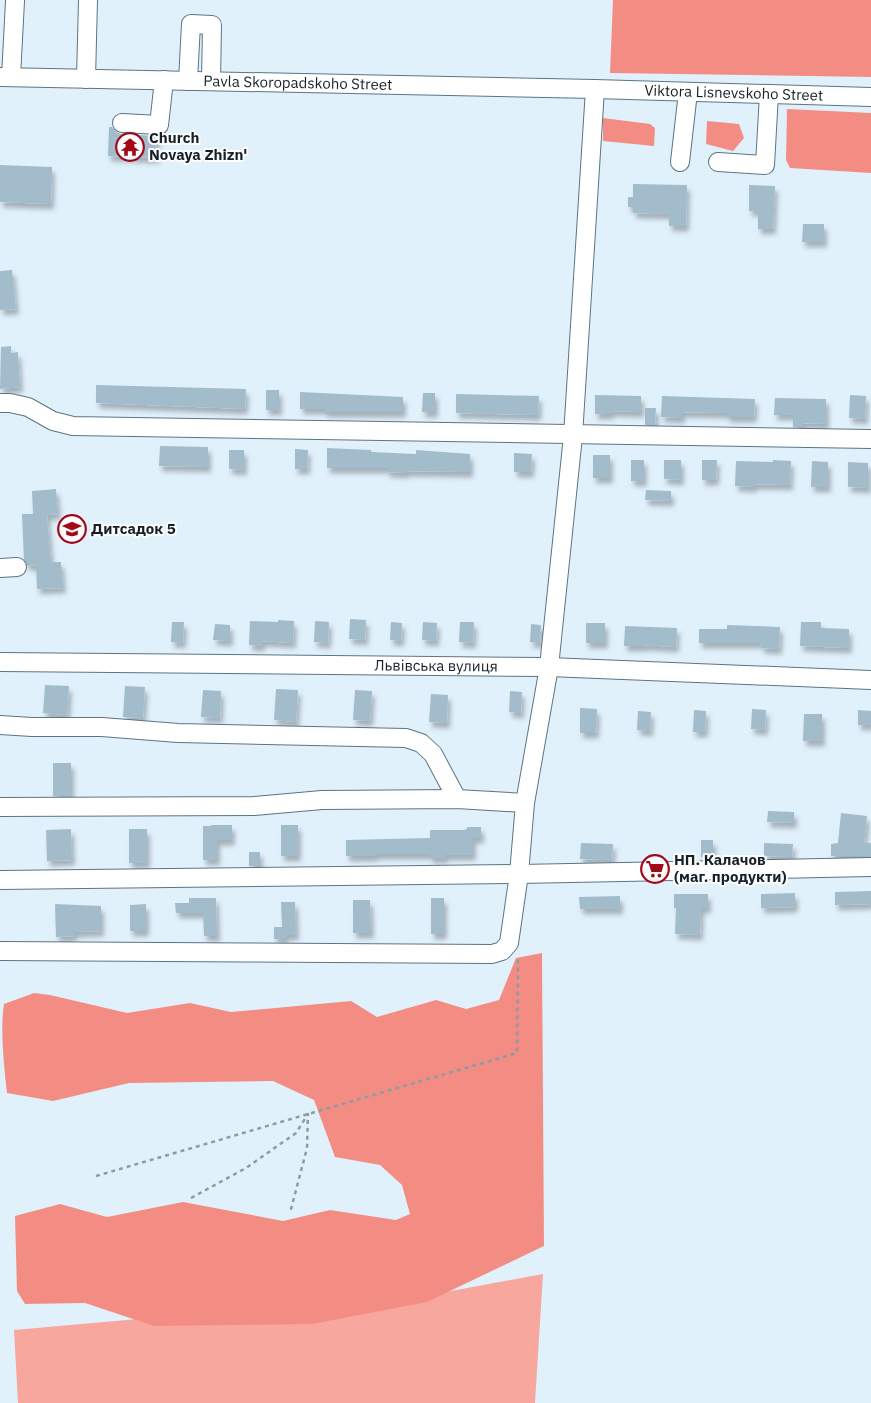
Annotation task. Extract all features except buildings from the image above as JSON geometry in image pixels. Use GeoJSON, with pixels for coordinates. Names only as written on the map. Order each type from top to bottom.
{"type":"FeatureCollection","features":[{"type":"Feature","properties":{"kind":"street"},"geometry":{"type":"LineString","coordinates":[[86,79],[88,0]]}},
{"type":"Feature","properties":{"kind":"street"},"geometry":{"type":"LineString","coordinates":[[6,77],[15,1]]}},
{"type":"Feature","properties":{"kind":"street"},"geometry":{"type":"LineString","coordinates":[[188,81],[191,24],[212,25],[211,81]]}},
{"type":"Feature","properties":{"kind":"street","name":"Pavla Skoropadskoho Street"},"geometry":{"type":"LineString","coordinates":[[6,77],[595,89]]}},
{"type":"Feature","properties":{"kind":"street"},"geometry":{"type":"LineString","coordinates":[[122,123],[159,125],[164,80]]}},
{"type":"Feature","properties":{"kind":"street"},"geometry":{"type":"LineString","coordinates":[[0,951],[492,954],[502,951],[509,943],[519,874],[525,803],[548,667],[573,436],[595,89]]}},
{"type":"Feature","properties":{"kind":"street","name":"Viktora Lisnevskoho Street"},"geometry":{"type":"LineString","coordinates":[[595,89],[871,97]]}},
{"type":"Feature","properties":{"kind":"street"},"geometry":{"type":"LineString","coordinates":[[680,162],[688,92]]}},
{"type":"Feature","properties":{"kind":"street"},"geometry":{"type":"LineString","coordinates":[[718,162],[765,165],[769,94]]}},
{"type":"Feature","properties":{"kind":"street"},"geometry":{"type":"LineString","coordinates":[[0,403],[28,407],[54,421],[73,426],[573,436],[871,439]]}},
{"type":"Feature","properties":{"kind":"street","name":"Львівська вулиця"},"geometry":{"type":"LineString","coordinates":[[0,662],[548,667],[871,680]]}},
{"type":"Feature","properties":{"kind":"street"},"geometry":{"type":"LineString","coordinates":[[0,725],[32,727],[102,726],[178,733],[406,738],[421,743],[433,754],[457,799]]}},
{"type":"Feature","properties":{"kind":"street"},"geometry":{"type":"LineString","coordinates":[[0,807],[254,806],[322,800],[457,799],[525,803]]}},
{"type":"Feature","properties":{"kind":"street"},"geometry":{"type":"LineString","coordinates":[[0,880],[519,874],[871,867]]}},
{"type":"Feature","properties":{"kind":"path"},"geometry":{"type":"LineString","coordinates":[[96,1176],[516,1053],[518,954]]}},
{"type":"Feature","properties":{"kind":"path"},"geometry":{"type":"LineString","coordinates":[[191,1198],[246,1168],[296,1133],[308,1114]]}},
{"type":"Feature","properties":{"kind":"path"},"geometry":{"type":"LineString","coordinates":[[290,1212],[307,1148],[308,1114]]}},
{"type":"Feature","properties":{"kind":"shaded area"},"geometry":{"type":"Polygon","coordinates":[[[613,0],[871,0],[871,77],[610,73],[613,0]]]}},
{"type":"Feature","properties":{"kind":"shaded area"},"geometry":{"type":"Polygon","coordinates":[[[787,109],[871,113],[871,173],[790,168],[786,160],[787,109]]]}},
{"type":"Feature","properties":{"kind":"shaded area"},"geometry":{"type":"Polygon","coordinates":[[[603,118],[650,124],[655,128],[654,146],[603,141],[603,118]]]}},
{"type":"Feature","properties":{"kind":"shaded area"},"geometry":{"type":"Polygon","coordinates":[[[707,121],[739,124],[744,138],[733,151],[706,144],[707,121]]]}},
{"type":"Feature","properties":{"kind":"shaded area"},"geometry":{"type":"Polygon","coordinates":[[[542,953],[544,1246],[427,1302],[312,1324],[154,1326],[85,1303],[25,1304],[17,1291],[15,1216],[60,1204],[107,1217],[183,1202],[283,1221],[330,1210],[396,1220],[410,1214],[402,1185],[380,1165],[335,1157],[314,1100],[273,1081],[129,1083],[53,1101],[7,1093],[2,1036],[4,1004],[34,993],[127,1013],[190,1003],[231,1012],[351,1001],[377,1017],[436,1000],[466,1009],[499,1000],[516,958],[542,953]]]}},
{"type":"Feature","properties":{"kind":"shaded area"},"geometry":{"type":"Polygon","coordinates":[[[543,1274],[535,1403],[18,1403],[14,1330],[451,1291],[543,1274]]]}},
{"type":"Feature","properties":{"kind":"place","name":"Church Novaya Zhizn'"},"geometry":{"type":"Point","coordinates":[130,147]}},
{"type":"Feature","properties":{"kind":"place","name":"Дитсадок 5"},"geometry":{"type":"Point","coordinates":[72,529]}},
{"type":"Feature","properties":{"kind":"place","name":"НП. Калачов (маг. продукти)"},"geometry":{"type":"Point","coordinates":[655,869]}}]}
